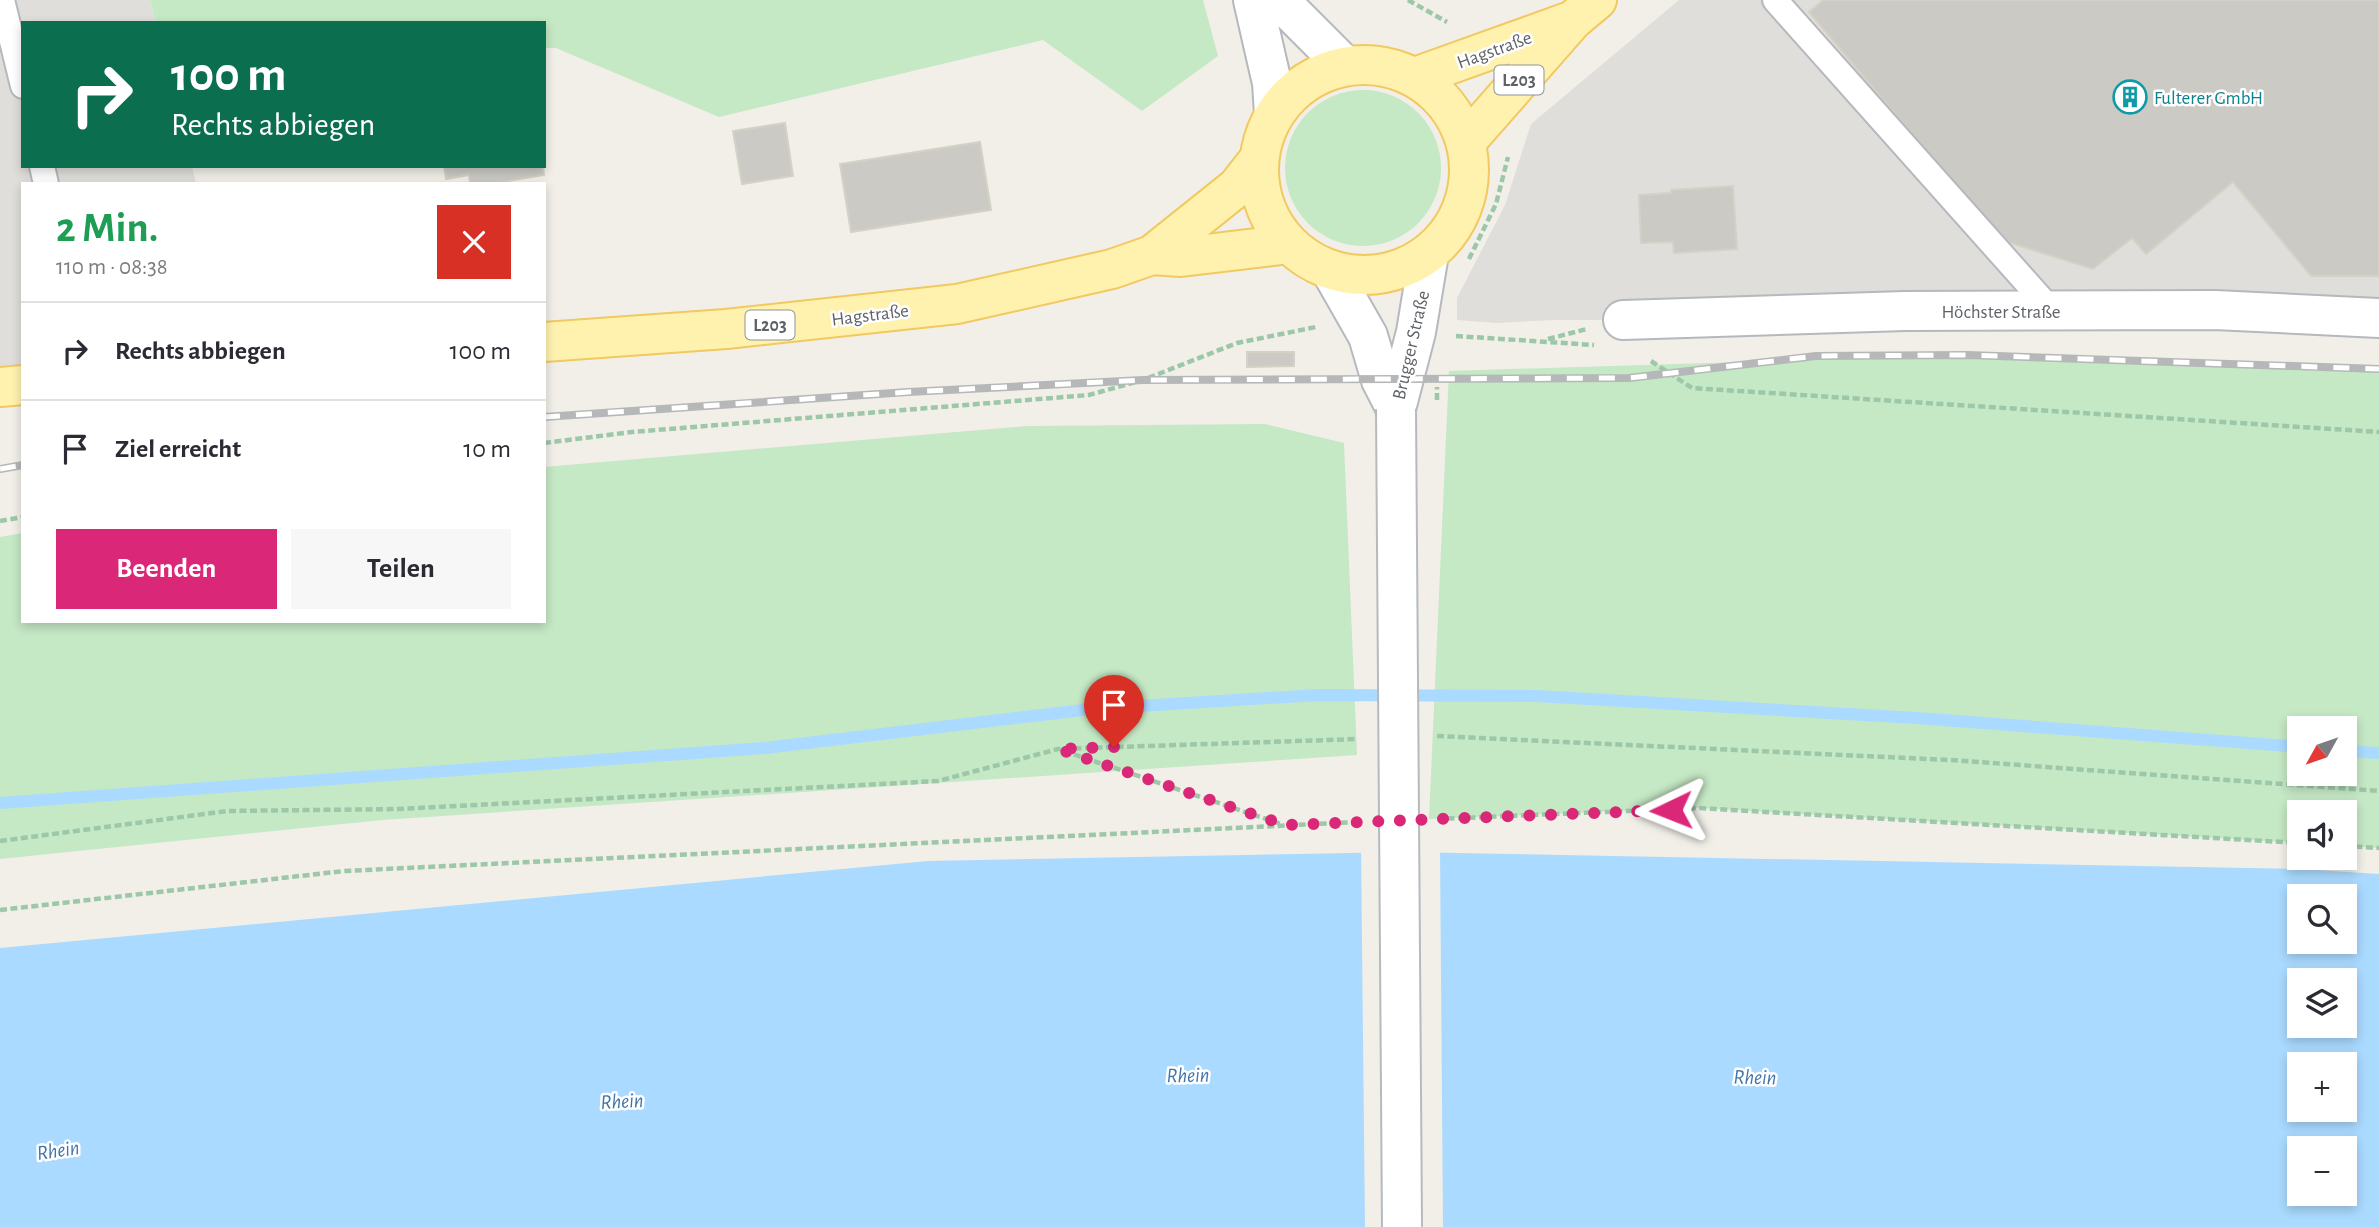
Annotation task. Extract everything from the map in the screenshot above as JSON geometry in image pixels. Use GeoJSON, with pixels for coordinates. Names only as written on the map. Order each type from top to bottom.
{"type":"FeatureCollection","features":[{"type":"Feature","properties":{"kind":"main road","name":"Hagstraße"},"geometry":{"type":"LineString","coordinates":[[1253,0],[1272,83],[1274,114]]}},
{"type":"Feature","properties":{"kind":"main road"},"geometry":{"type":"LineString","coordinates":[[1279,0],[1345,66]]}},
{"type":"Feature","properties":{"kind":"main road","name":"Hagstraße"},"geometry":{"type":"LineString","coordinates":[[1415,77],[1585,10]]}},
{"type":"Feature","properties":{"kind":"main road","name":"Hagstraße"},"geometry":{"type":"LineString","coordinates":[[1466,142],[1585,10]]}},
{"type":"Feature","properties":{"kind":"main road","name":"Hagstraße"},"geometry":{"type":"LineString","coordinates":[[1345,66],[1381,66],[1415,77],[1437,93],[1455,116],[1466,142],[1471,173],[1465,204],[1451,231],[1429,254],[1399,270],[1366,276],[1331,271],[1308,260],[1289,244],[1270,219],[1260,190],[1259,159],[1264,135],[1274,114],[1293,91],[1317,75],[1345,66]]}},
{"type":"Feature","properties":{"kind":"main road","name":"Hagstraße"},"geometry":{"type":"LineString","coordinates":[[546,342],[806,322],[957,304],[1112,269],[1152,255],[1237,187],[1259,159]]}},
{"type":"Feature","properties":{"kind":"main road","name":"Hagstraße"},"geometry":{"type":"LineString","coordinates":[[1152,255],[1181,257],[1289,244]]}},
{"type":"Feature","properties":{"kind":"main road","name":"Brugger Straße"},"geometry":{"type":"LineString","coordinates":[[1396,408],[1416,332],[1429,254]]}},
{"type":"Feature","properties":{"kind":"main road","name":"Brugger Straße"},"geometry":{"type":"LineString","coordinates":[[1331,271],[1368,336],[1381,380],[1396,408]]}},
{"type":"Feature","properties":{"kind":"main road","name":"Höchster Straße"},"geometry":{"type":"LineString","coordinates":[[1623,320],[1905,311],[2215,310],[2379,318]]}},
{"type":"Feature","properties":{"kind":"main road"},"geometry":{"type":"LineString","coordinates":[[0,387],[21,385]]}},
{"type":"Feature","properties":{"kind":"main road"},"geometry":{"type":"LineString","coordinates":[[1396,408],[1402,1227]]}},
{"type":"Feature","properties":{"kind":"lane"},"geometry":{"type":"LineString","coordinates":[[2,0],[21,78]]}},
{"type":"Feature","properties":{"kind":"lane"},"geometry":{"type":"LineString","coordinates":[[1775,0],[2052,311]]}},
{"type":"Feature","properties":{"kind":"path"},"geometry":{"type":"LineString","coordinates":[[1408,0],[1453,26]]}},
{"type":"Feature","properties":{"kind":"path"},"geometry":{"type":"LineString","coordinates":[[1468,260],[1496,204],[1509,156]]}},
{"type":"Feature","properties":{"kind":"path"},"geometry":{"type":"LineString","coordinates":[[546,443],[632,432],[1089,394],[1143,380],[1237,343],[1320,327]]}},
{"type":"Feature","properties":{"kind":"path"},"geometry":{"type":"LineString","coordinates":[[1443,335],[1544,340],[1595,346]]}},
{"type":"Feature","properties":{"kind":"path"},"geometry":{"type":"LineString","coordinates":[[1643,355],[1692,388],[2379,432]]}},
{"type":"Feature","properties":{"kind":"path"},"geometry":{"type":"LineString","coordinates":[[0,521],[21,517]]}},
{"type":"Feature","properties":{"kind":"path"},"geometry":{"type":"LineString","coordinates":[[1434,736],[1950,760],[2379,792]]}},
{"type":"Feature","properties":{"kind":"path"},"geometry":{"type":"LineString","coordinates":[[0,841],[226,811],[398,809],[938,781],[1058,749],[1364,738]]}},
{"type":"Feature","properties":{"kind":"path"},"geometry":{"type":"LineString","coordinates":[[1058,749],[1285,825]]}},
{"type":"Feature","properties":{"kind":"path"},"geometry":{"type":"LineString","coordinates":[[1429,819],[1698,808],[2287,842]]}},
{"type":"Feature","properties":{"kind":"path"},"geometry":{"type":"LineString","coordinates":[[0,910],[344,871],[1364,822]]}},
{"type":"Feature","properties":{"kind":"path"},"geometry":{"type":"LineString","coordinates":[[2357,847],[2379,848]]}},
{"type":"Feature","properties":{"kind":"shaded area"},"geometry":{"type":"Polygon","coordinates":[[[0,0],[150,0],[155,21],[21,21],[21,168],[192,168],[196,182],[21,182],[21,370],[0,373],[0,0]]]}},
{"type":"Feature","properties":{"kind":"shaded area"},"geometry":{"type":"Polygon","coordinates":[[[1679,0],[2379,0],[2379,318],[1555,320],[1496,323],[1457,320],[1457,298],[1505,205],[1531,124],[1679,0]]]}},
{"type":"Feature","properties":{"kind":"green space"},"geometry":{"type":"Polygon","coordinates":[[[150,0],[1203,0],[1218,56],[1142,111],[1043,40],[719,117],[556,48],[546,48],[546,21],[155,21],[150,0]]]}},
{"type":"Feature","properties":{"kind":"green space"},"geometry":{"type":"Polygon","coordinates":[[[1363,90],[1393,96],[1418,113],[1435,138],[1441,168],[1435,198],[1418,223],[1393,240],[1363,246],[1333,240],[1308,223],[1291,198],[1285,168],[1291,138],[1308,113],[1333,96],[1363,90]]]}},
{"type":"Feature","properties":{"kind":"green space"},"geometry":{"type":"Polygon","coordinates":[[[1967,355],[2379,369],[2379,848],[2357,847],[2357,800],[2287,800],[2287,842],[1698,808],[1429,819],[1449,371],[1967,355]]]}},
{"type":"Feature","properties":{"kind":"green space"},"geometry":{"type":"Polygon","coordinates":[[[1265,424],[1344,443],[1357,755],[382,820],[0,859],[0,537],[21,533],[21,623],[546,623],[546,467],[1028,426],[1265,424]]]}},
{"type":"Feature","properties":{"kind":"water","name":"Rhein"},"geometry":{"type":"Polygon","coordinates":[[[1403,852],[2287,869],[2379,874],[2379,1227],[0,1227],[0,948],[928,861],[1403,852]]]}},
{"type":"Feature","properties":{"kind":"pier"},"geometry":{"type":"Polygon","coordinates":[[[1361,849],[1440,849],[1443,1227],[1365,1227],[1361,849]]]}},
{"type":"Feature","properties":{"kind":"building","name":"Fulterer GmbH"},"geometry":{"type":"Polygon","coordinates":[[[1823,0],[2379,0],[2379,276],[2311,276],[2233,182],[2146,254],[2132,238],[2093,269],[2001,240],[1809,12],[1823,0]]]}},
{"type":"Feature","properties":{"kind":"building"},"geometry":{"type":"Polygon","coordinates":[[[785,123],[793,176],[742,184],[733,131],[785,123]]]}},
{"type":"Feature","properties":{"kind":"building"},"geometry":{"type":"Polygon","coordinates":[[[980,142],[991,210],[851,232],[840,164],[980,142]]]}},
{"type":"Feature","properties":{"kind":"building"},"geometry":{"type":"Polygon","coordinates":[[[444,168],[543,168],[544,175],[502,182],[470,182],[469,175],[446,179],[444,168]]]}},
{"type":"Feature","properties":{"kind":"building"},"geometry":{"type":"Polygon","coordinates":[[[1733,186],[1737,249],[1674,253],[1673,242],[1641,243],[1639,195],[1733,186]]]}},
{"type":"Feature","properties":{"kind":"building"},"geometry":{"type":"Polygon","coordinates":[[[1247,352],[1294,352],[1294,366],[1247,367],[1247,352]]]}},
{"type":"Feature","properties":{"kind":"waterway"},"geometry":{"type":"LineString","coordinates":[[0,803],[765,748],[1091,709],[1318,695],[1536,696],[1917,718],[2287,746]]}},
{"type":"Feature","properties":{"kind":"waterway"},"geometry":{"type":"LineString","coordinates":[[2357,752],[2379,753]]}},
{"type":"Feature","properties":{"kind":"railway"},"geometry":{"type":"LineString","coordinates":[[546,417],[908,392],[1143,380],[1629,378],[1816,356],[1967,355],[2379,369]]}},
{"type":"Feature","properties":{"kind":"railway"},"geometry":{"type":"LineString","coordinates":[[0,469],[21,465]]}},
{"type":"Feature","properties":{"kind":"place","name":"Fulterer GmbH"},"geometry":{"type":"Point","coordinates":[2130,97]}},
{"type":"Feature","properties":{"kind":"route"},"geometry":{"type":"LineString","coordinates":[[1114,747],[1058,749],[1285,825],[1671,810]]}}]}
